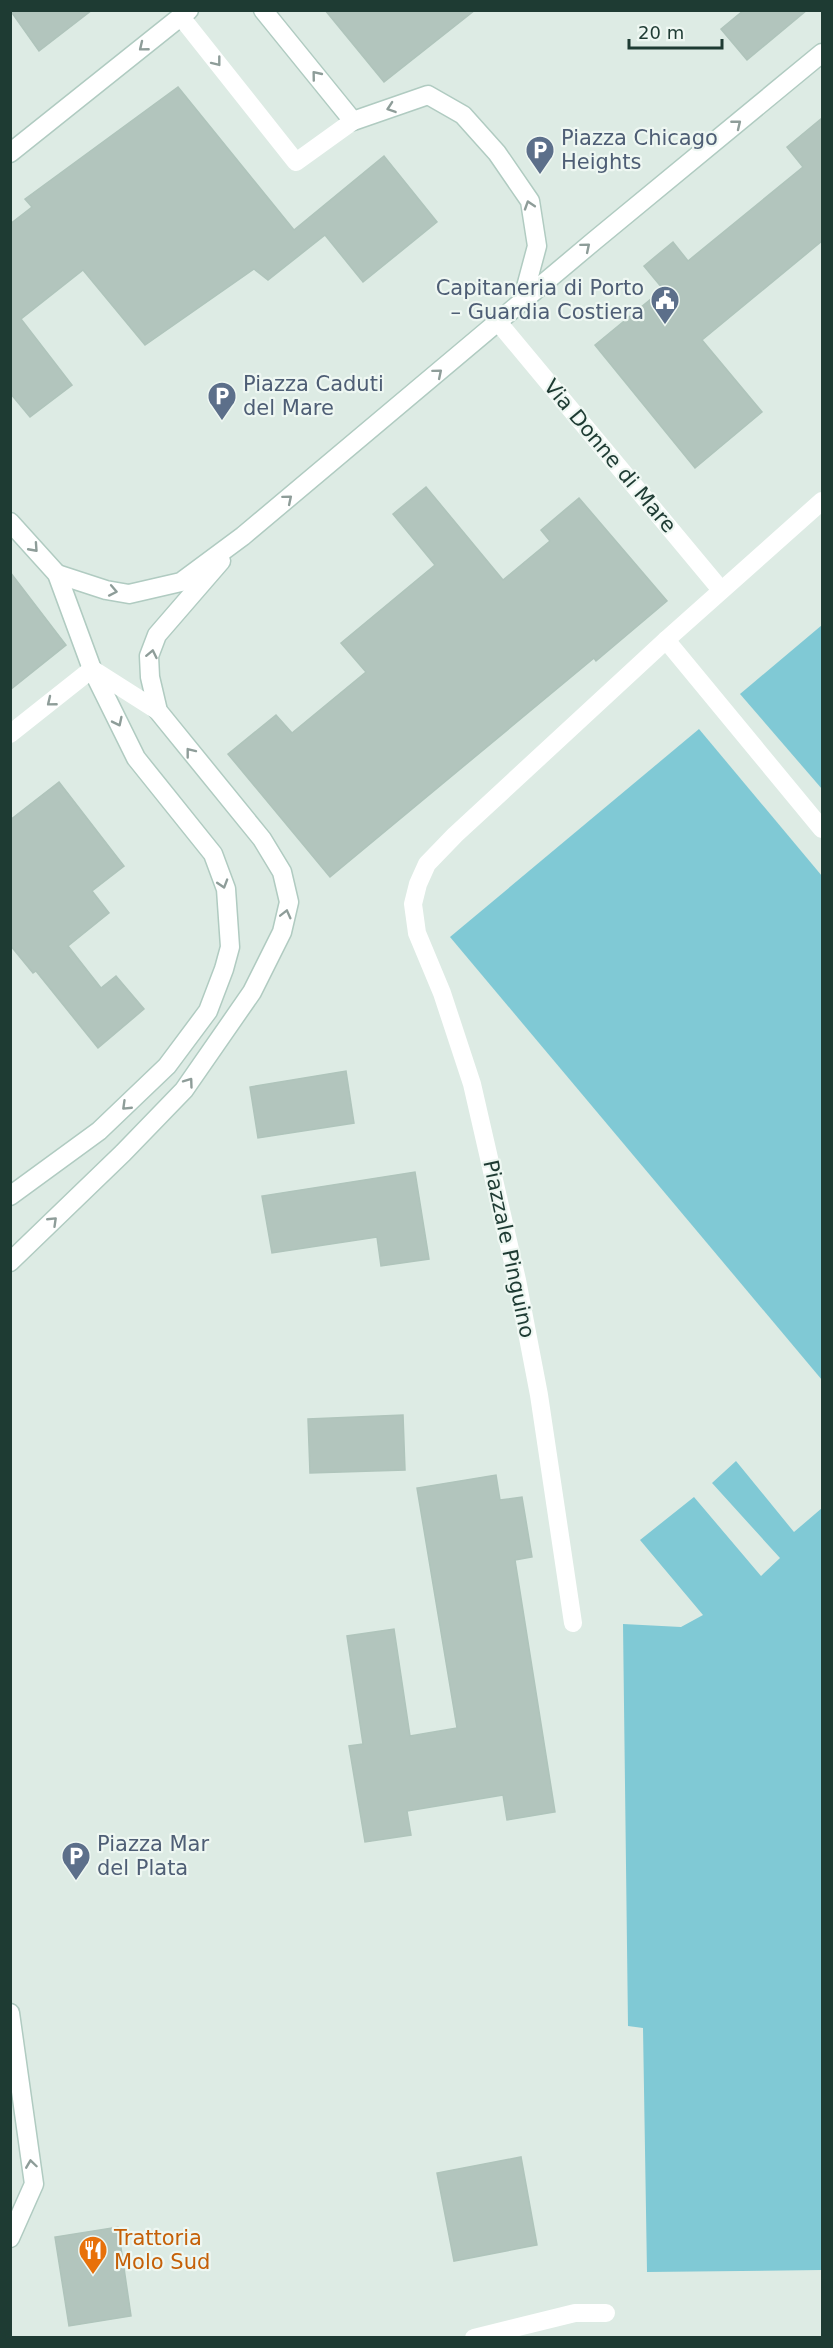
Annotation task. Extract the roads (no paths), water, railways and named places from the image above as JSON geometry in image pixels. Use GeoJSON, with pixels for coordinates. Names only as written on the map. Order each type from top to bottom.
{"type":"FeatureCollection","features":[{"type":"Feature","properties":{"kind":"street"},"geometry":{"type":"LineString","coordinates":[[263,10],[353,121]]}},
{"type":"Feature","properties":{"kind":"street"},"geometry":{"type":"LineString","coordinates":[[10,153],[185,14],[296,162],[353,121],[428,95],[463,115],[497,153],[530,201],[537,246],[522,302]]}},
{"type":"Feature","properties":{"kind":"street"},"geometry":{"type":"LineString","coordinates":[[57,574],[106,590],[129,594],[181,582],[243,536],[822,53]]}},
{"type":"Feature","properties":{"kind":"street","name":"Via Donne di Mare"},"geometry":{"type":"LineString","coordinates":[[498,322],[721,590]]}},
{"type":"Feature","properties":{"kind":"street"},"geometry":{"type":"LineString","coordinates":[[822,501],[666,640],[822,829]]}},
{"type":"Feature","properties":{"kind":"street"},"geometry":{"type":"LineString","coordinates":[[10,522],[57,574],[92,669],[136,758],[213,854],[226,889],[230,947],[208,1011],[167,1066],[99,1131],[10,1196]]}},
{"type":"Feature","properties":{"kind":"street"},"geometry":{"type":"LineString","coordinates":[[158,711],[150,677],[149,656],[157,635],[243,536]]}},
{"type":"Feature","properties":{"kind":"street","name":"Piazzale Pinguino"},"geometry":{"type":"LineString","coordinates":[[573,1623],[539,1395],[517,1281],[472,1084],[442,993],[417,933],[412,904],[427,864],[455,835],[666,640]]}},
{"type":"Feature","properties":{"kind":"street"},"geometry":{"type":"LineString","coordinates":[[10,1262],[123,1153],[184,1089],[252,992],[282,932],[289,902],[282,872],[262,839],[201,767],[158,711],[92,669]]}},
{"type":"Feature","properties":{"kind":"street"},"geometry":{"type":"LineString","coordinates":[[10,734],[92,669]]}},
{"type":"Feature","properties":{"kind":"street"},"geometry":{"type":"LineString","coordinates":[[10,2013],[34,2184],[10,2238]]}},
{"type":"Feature","properties":{"kind":"street"},"geometry":{"type":"LineString","coordinates":[[474,2337],[575,2313],[606,2313]]}},
{"type":"Feature","properties":{"kind":"water"},"geometry":{"type":"Polygon","coordinates":[[[822,625],[822,789],[740,694],[822,625]]]}},
{"type":"Feature","properties":{"kind":"water"},"geometry":{"type":"Polygon","coordinates":[[[699,729],[822,876],[822,1380],[450,937],[699,729]]]}},
{"type":"Feature","properties":{"kind":"water"},"geometry":{"type":"Polygon","coordinates":[[[736,1461],[794,1532],[822,1508],[822,2270],[647,2272],[643,2028],[628,2026],[623,1624],[681,1627],[703,1615],[640,1540],[694,1497],[761,1576],[780,1558],[712,1483],[736,1461]]]}},
{"type":"Feature","properties":{"kind":"place","name":"Piazza Chicago Heights"},"geometry":{"type":"Point","coordinates":[540,176]}},
{"type":"Feature","properties":{"kind":"place","name":"Capitaneria di Porto – Guardia Costiera"},"geometry":{"type":"Point","coordinates":[665,326]}},
{"type":"Feature","properties":{"kind":"place","name":"Piazza Caduti del Mare"},"geometry":{"type":"Point","coordinates":[222,422]}},
{"type":"Feature","properties":{"kind":"place","name":"Piazza Mar del Plata"},"geometry":{"type":"Point","coordinates":[76,1882]}},
{"type":"Feature","properties":{"kind":"place","name":"Trattoria Molo Sud"},"geometry":{"type":"Point","coordinates":[93,2276]}}]}
